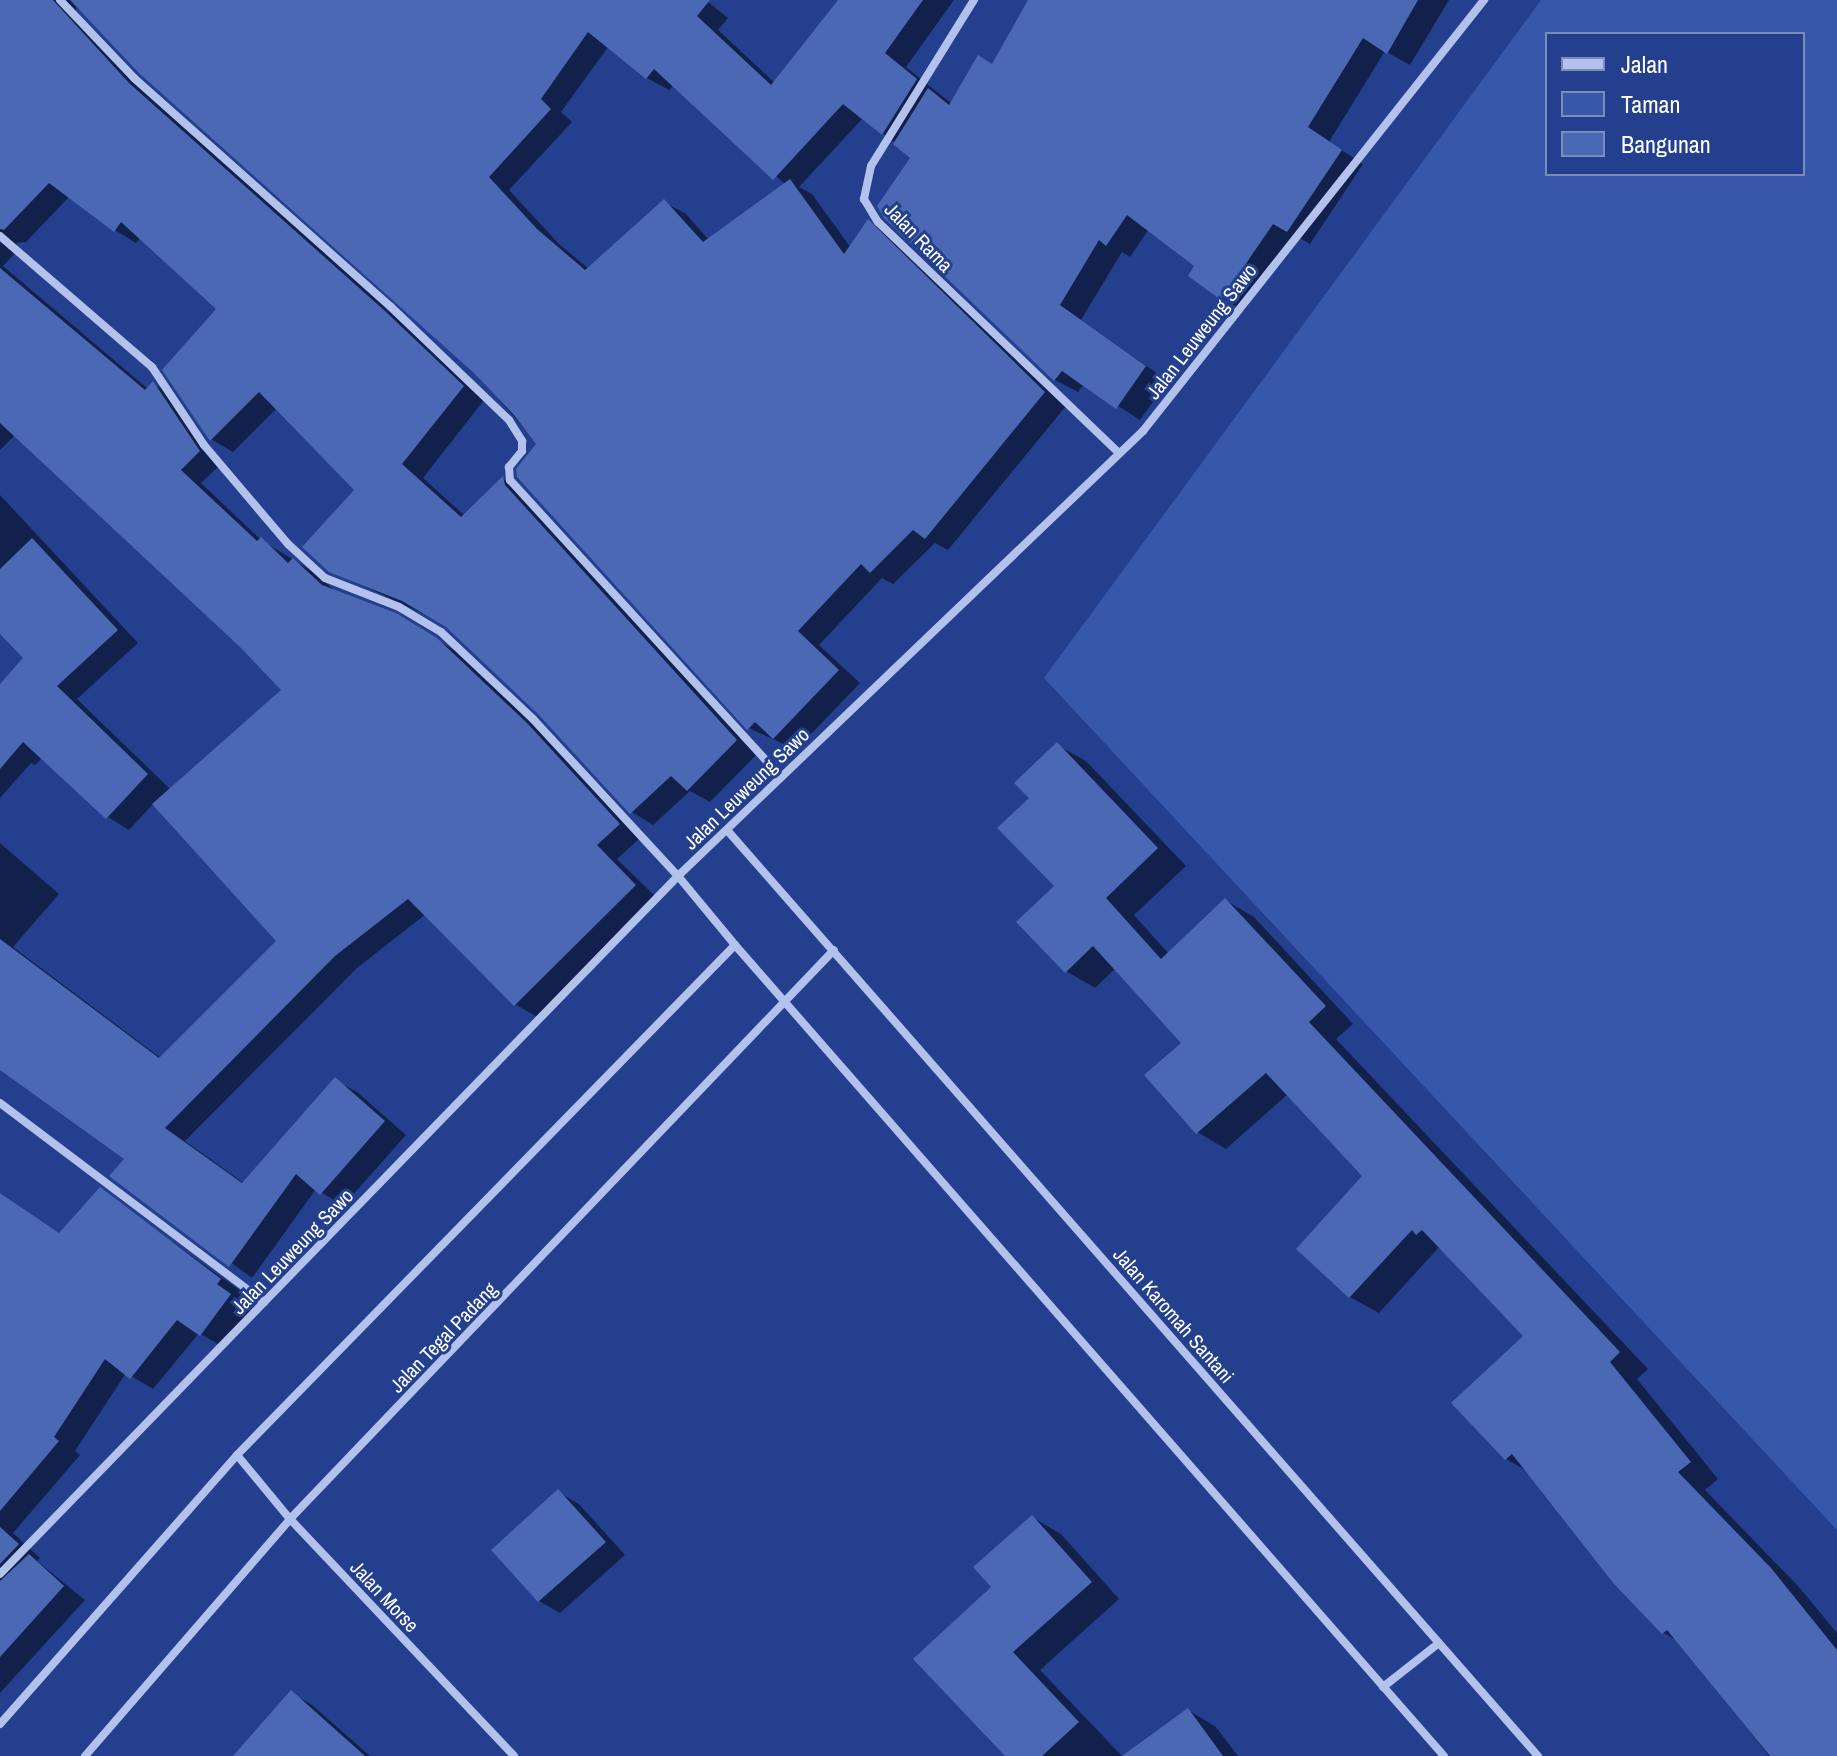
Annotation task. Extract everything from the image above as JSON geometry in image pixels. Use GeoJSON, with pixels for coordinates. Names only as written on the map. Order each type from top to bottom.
{"type":"FeatureCollection","features":[{"type":"Feature","properties":{"kind":"street"},"geometry":{"type":"LineString","coordinates":[[60,0],[134,78],[390,306],[509,420],[522,441],[522,451],[509,467],[510,480],[780,776]]}},
{"type":"Feature","properties":{"kind":"street","name":"Jalan Rama"},"geometry":{"type":"LineString","coordinates":[[974,0],[871,166],[864,199],[878,222],[1119,453]]}},
{"type":"Feature","properties":{"kind":"street","name":"Jalan Leuweung Sawo"},"geometry":{"type":"LineString","coordinates":[[0,1574],[678,876],[1143,431],[1484,0]]}},
{"type":"Feature","properties":{"kind":"street"},"geometry":{"type":"LineString","coordinates":[[0,236],[152,367],[170,388],[204,445],[288,544],[325,578],[399,607],[441,632],[533,719],[678,876],[1444,1756]]}},
{"type":"Feature","properties":{"kind":"street","name":"Jalan Karomah Santani"},"geometry":{"type":"LineString","coordinates":[[727,830],[1538,1756]]}},
{"type":"Feature","properties":{"kind":"street"},"geometry":{"type":"LineString","coordinates":[[0,1724],[237,1455],[735,945]]}},
{"type":"Feature","properties":{"kind":"street","name":"Jalan Tegal Padang"},"geometry":{"type":"LineString","coordinates":[[85,1756],[290,1519],[834,950]]}},
{"type":"Feature","properties":{"kind":"street"},"geometry":{"type":"LineString","coordinates":[[0,1103],[264,1302]]}},
{"type":"Feature","properties":{"kind":"street","name":"Jalan Morse"},"geometry":{"type":"LineString","coordinates":[[237,1455],[290,1519],[514,1756]]}},
{"type":"Feature","properties":{"kind":"street"},"geometry":{"type":"LineString","coordinates":[[1383,1687],[1439,1643]]}},
{"type":"Feature","properties":{"kind":"green space"},"geometry":{"type":"Polygon","coordinates":[[[1541,0],[1837,0],[1837,1530],[1044,678],[1541,0]]]}},
{"type":"Feature","properties":{"kind":"building"},"geometry":{"type":"Polygon","coordinates":[[[0,0],[53,0],[129,83],[385,311],[464,386],[402,464],[461,517],[503,476],[505,485],[737,740],[687,791],[671,776],[630,814],[538,714],[446,627],[402,601],[329,572],[302,547],[354,490],[259,392],[210,441],[162,370],[216,309],[121,222],[114,232],[49,183],[4,230],[0,229],[0,0]]]}},
{"type":"Feature","properties":{"kind":"building"},"geometry":{"type":"Polygon","coordinates":[[[70,0],[710,0],[697,16],[771,85],[838,0],[923,0],[885,53],[917,79],[882,135],[843,104],[773,180],[654,69],[646,79],[588,32],[541,99],[551,109],[489,177],[537,229],[585,270],[664,199],[703,242],[790,179],[844,254],[868,219],[1045,392],[925,539],[913,530],[870,573],[861,564],[798,631],[839,670],[773,739],[755,722],[747,730],[517,477],[516,469],[536,444],[514,415],[474,373],[139,73],[70,0]]]}},
{"type":"Feature","properties":{"kind":"building"},"geometry":{"type":"Polygon","coordinates":[[[1028,0],[1418,0],[1387,54],[1363,38],[1308,127],[1342,150],[1287,232],[1273,224],[1221,300],[1188,276],[1194,266],[1127,215],[1106,246],[1099,240],[1060,305],[1146,366],[1116,409],[1062,371],[1054,381],[884,218],[877,206],[910,158],[893,144],[928,88],[949,105],[978,55],[992,64],[1028,0]]]}},
{"type":"Feature","properties":{"kind":"building"},"geometry":{"type":"Polygon","coordinates":[[[0,268],[145,390],[153,381],[200,451],[181,470],[257,541],[261,537],[288,563],[293,558],[322,585],[396,613],[437,638],[528,724],[620,824],[597,845],[636,885],[514,1006],[408,899],[335,956],[165,1128],[242,1183],[335,1077],[385,1121],[320,1195],[296,1174],[229,1267],[109,1176],[124,1159],[0,1070],[0,939],[159,1058],[276,941],[152,804],[281,690],[240,647],[0,423],[0,268]]]}},
{"type":"Feature","properties":{"kind":"building"},"geometry":{"type":"Polygon","coordinates":[[[32,538],[118,630],[57,686],[148,774],[106,819],[23,742],[0,769],[0,684],[23,658],[0,634],[0,569],[32,538]]]}},
{"type":"Feature","properties":{"kind":"building"},"geometry":{"type":"Polygon","coordinates":[[[1057,742],[1158,848],[1106,898],[1161,959],[1225,898],[1326,1006],[1309,1022],[1620,1352],[1610,1362],[1691,1462],[1678,1472],[1771,1568],[1837,1650],[1837,1756],[1770,1756],[1667,1630],[1662,1634],[1614,1584],[1512,1454],[1505,1460],[1451,1403],[1523,1336],[1422,1230],[1416,1235],[1412,1230],[1349,1298],[1296,1249],[1362,1176],[1266,1073],[1196,1134],[1144,1075],[1181,1043],[1093,946],[1065,973],[1016,922],[1054,886],[997,828],[1029,798],[1014,783],[1057,742]]]}},
{"type":"Feature","properties":{"kind":"building"},"geometry":{"type":"Polygon","coordinates":[[[100,1187],[221,1279],[217,1284],[231,1294],[200,1336],[177,1320],[130,1379],[105,1359],[54,1437],[59,1441],[0,1511],[0,1193],[59,1233],[100,1187]]]}},
{"type":"Feature","properties":{"kind":"building"},"geometry":{"type":"Polygon","coordinates":[[[558,1489],[606,1542],[538,1602],[491,1550],[558,1489]]]}},
{"type":"Feature","properties":{"kind":"building"},"geometry":{"type":"Polygon","coordinates":[[[1032,1515],[1092,1582],[1013,1652],[1079,1722],[1042,1756],[1005,1756],[913,1659],[991,1587],[973,1567],[1032,1515]]]}},
{"type":"Feature","properties":{"kind":"building"},"geometry":{"type":"Polygon","coordinates":[[[0,1527],[19,1544],[0,1564],[0,1527]]]}},
{"type":"Feature","properties":{"kind":"building"},"geometry":{"type":"Polygon","coordinates":[[[29,1554],[64,1586],[0,1657],[0,1581],[29,1554]]]}},
{"type":"Feature","properties":{"kind":"building"},"geometry":{"type":"Polygon","coordinates":[[[291,1690],[365,1756],[233,1756],[291,1690]]]}},
{"type":"Feature","properties":{"kind":"building"},"geometry":{"type":"Polygon","coordinates":[[[1188,1708],[1223,1756],[1122,1756],[1188,1708]]]}}]}
